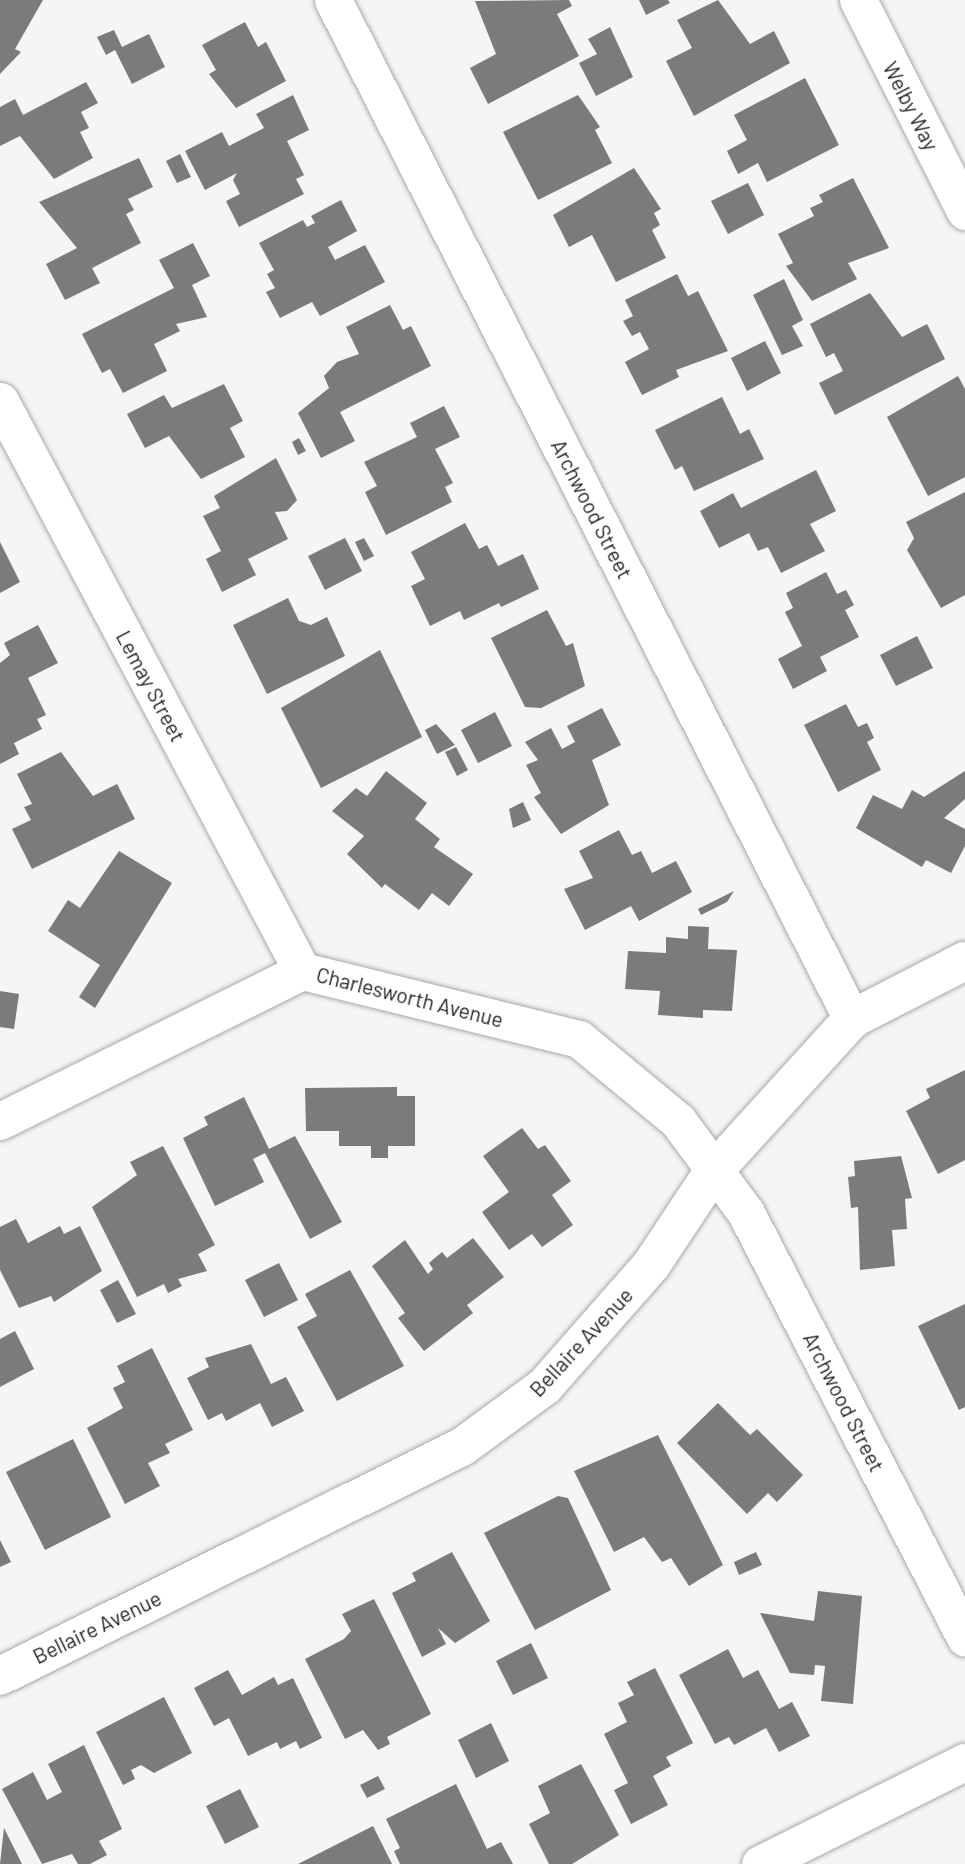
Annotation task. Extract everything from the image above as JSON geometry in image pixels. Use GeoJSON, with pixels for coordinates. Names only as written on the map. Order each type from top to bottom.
{"type":"FeatureCollection","features":[{"type":"Feature","properties":{"kind":"street","name":"Archwood Street"},"geometry":{"type":"LineString","coordinates":[[333,0],[852,1019]]}},
{"type":"Feature","properties":{"kind":"street","name":"Welby Way"},"geometry":{"type":"LineString","coordinates":[[858,0],[965,211]]}},
{"type":"Feature","properties":{"kind":"street","name":"Lemay Street"},"geometry":{"type":"LineString","coordinates":[[0,401],[302,971]]}},
{"type":"Feature","properties":{"kind":"street","name":"Bellaire Avenue"},"geometry":{"type":"LineString","coordinates":[[0,1676],[462,1447],[545,1386],[653,1264],[713,1172],[852,1019],[965,961]]}},
{"type":"Feature","properties":{"kind":"street","name":"Charlesworth Avenue"},"geometry":{"type":"LineString","coordinates":[[0,1121],[302,971],[579,1039],[678,1121],[713,1172]]}},
{"type":"Feature","properties":{"kind":"street","name":"Archwood Street"},"geometry":{"type":"LineString","coordinates":[[713,1172],[746,1213],[965,1638]]}},
{"type":"Feature","properties":{"kind":"street"},"geometry":{"type":"LineString","coordinates":[[760,1864],[965,1762]]}},
{"type":"Feature","properties":{"kind":"building"},"geometry":{"type":"Polygon","coordinates":[[[0,0],[43,0],[15,49],[21,52],[0,74],[0,0]]]}},
{"type":"Feature","properties":{"kind":"building"},"geometry":{"type":"Polygon","coordinates":[[[569,0],[572,6],[557,14],[579,56],[488,104],[470,68],[496,54],[475,1],[569,0]]]}},
{"type":"Feature","properties":{"kind":"building"},"geometry":{"type":"Polygon","coordinates":[[[639,0],[668,0],[670,3],[646,15],[639,0]]]}},
{"type":"Feature","properties":{"kind":"building"},"geometry":{"type":"Polygon","coordinates":[[[718,0],[750,44],[774,31],[790,63],[694,116],[666,61],[692,48],[677,20],[718,0]]]}},
{"type":"Feature","properties":{"kind":"building"},"geometry":{"type":"Polygon","coordinates":[[[245,22],[258,47],[266,42],[286,81],[236,108],[209,74],[216,70],[202,45],[245,22]]]}},
{"type":"Feature","properties":{"kind":"building"},"geometry":{"type":"Polygon","coordinates":[[[610,27],[633,77],[596,96],[579,63],[597,54],[588,39],[610,27]]]}},
{"type":"Feature","properties":{"kind":"building"},"geometry":{"type":"Polygon","coordinates":[[[114,30],[122,47],[149,34],[165,67],[132,84],[115,50],[106,55],[97,37],[114,30]]]}},
{"type":"Feature","properties":{"kind":"building"},"geometry":{"type":"Polygon","coordinates":[[[805,78],[839,145],[767,182],[758,163],[738,174],[727,151],[747,140],[734,115],[805,78]]]}},
{"type":"Feature","properties":{"kind":"building"},"geometry":{"type":"Polygon","coordinates":[[[86,82],[98,103],[81,112],[89,128],[80,132],[93,158],[54,179],[20,136],[0,146],[0,107],[15,99],[23,115],[86,82]]]}},
{"type":"Feature","properties":{"kind":"building"},"geometry":{"type":"Polygon","coordinates":[[[293,95],[309,130],[287,141],[304,175],[296,179],[304,194],[239,227],[226,201],[240,194],[233,180],[237,173],[205,190],[185,151],[222,132],[229,146],[264,128],[256,114],[293,95]]]}},
{"type":"Feature","properties":{"kind":"building"},"geometry":{"type":"Polygon","coordinates":[[[578,95],[600,127],[595,130],[612,163],[538,200],[503,132],[578,95]]]}},
{"type":"Feature","properties":{"kind":"building"},"geometry":{"type":"Polygon","coordinates":[[[180,154],[191,177],[177,183],[166,161],[180,154]]]}},
{"type":"Feature","properties":{"kind":"building"},"geometry":{"type":"Polygon","coordinates":[[[139,158],[153,187],[128,199],[134,210],[126,214],[141,243],[92,268],[100,283],[65,300],[46,264],[77,248],[39,202],[139,158]]]}},
{"type":"Feature","properties":{"kind":"building"},"geometry":{"type":"Polygon","coordinates":[[[634,168],[661,209],[654,213],[660,225],[652,230],[666,258],[616,282],[592,235],[569,247],[553,215],[634,168]]]}},
{"type":"Feature","properties":{"kind":"building"},"geometry":{"type":"Polygon","coordinates":[[[853,178],[889,248],[848,263],[857,279],[812,301],[786,266],[793,263],[778,234],[814,216],[810,208],[823,202],[819,195],[853,178]]]}},
{"type":"Feature","properties":{"kind":"building"},"geometry":{"type":"Polygon","coordinates":[[[748,183],[764,215],[728,234],[711,201],[748,183]]]}},
{"type":"Feature","properties":{"kind":"building"},"geometry":{"type":"Polygon","coordinates":[[[341,200],[357,231],[328,247],[335,260],[365,245],[385,282],[320,316],[312,302],[280,318],[266,292],[275,288],[267,274],[274,270],[259,243],[303,220],[307,227],[315,223],[311,216],[341,200]]]}},
{"type":"Feature","properties":{"kind":"building"},"geometry":{"type":"Polygon","coordinates":[[[193,243],[210,276],[192,285],[207,317],[176,324],[180,331],[154,344],[167,371],[123,393],[110,369],[102,373],[82,334],[174,288],[159,260],[193,243]]]}},
{"type":"Feature","properties":{"kind":"building"},"geometry":{"type":"Polygon","coordinates":[[[677,274],[688,296],[698,291],[728,351],[676,370],[679,377],[642,395],[625,362],[649,349],[640,332],[632,336],[623,321],[633,316],[625,300],[677,274]]]}},
{"type":"Feature","properties":{"kind":"building"},"geometry":{"type":"Polygon","coordinates":[[[784,279],[803,320],[792,326],[803,346],[782,355],[753,295],[784,279]]]}},
{"type":"Feature","properties":{"kind":"building"},"geometry":{"type":"Polygon","coordinates":[[[870,293],[902,337],[927,324],[945,359],[835,415],[819,383],[843,371],[834,353],[826,357],[810,324],[870,293]]]}},
{"type":"Feature","properties":{"kind":"building"},"geometry":{"type":"Polygon","coordinates":[[[390,305],[403,330],[411,326],[431,366],[340,412],[355,441],[321,458],[298,413],[329,388],[324,376],[337,362],[359,354],[346,327],[390,305]]]}},
{"type":"Feature","properties":{"kind":"building"},"geometry":{"type":"Polygon","coordinates":[[[765,341],[781,373],[747,391],[731,358],[765,341]]]}},
{"type":"Feature","properties":{"kind":"building"},"geometry":{"type":"Polygon","coordinates":[[[958,376],[965,389],[965,477],[928,496],[887,417],[958,376]]]}},
{"type":"Feature","properties":{"kind":"building"},"geometry":{"type":"Polygon","coordinates":[[[224,384],[243,421],[230,428],[245,457],[201,479],[169,436],[145,448],[127,414],[164,395],[172,408],[224,384]]]}},
{"type":"Feature","properties":{"kind":"building"},"geometry":{"type":"Polygon","coordinates":[[[722,397],[740,434],[749,429],[764,459],[694,491],[682,466],[675,470],[655,430],[722,397]]]}},
{"type":"Feature","properties":{"kind":"building"},"geometry":{"type":"Polygon","coordinates":[[[444,406],[460,437],[435,449],[453,483],[445,487],[452,502],[386,535],[365,492],[377,486],[364,462],[417,437],[410,423],[444,406]]]}},
{"type":"Feature","properties":{"kind":"building"},"geometry":{"type":"Polygon","coordinates":[[[299,438],[306,451],[298,455],[292,442],[299,438]]]}},
{"type":"Feature","properties":{"kind":"building"},"geometry":{"type":"Polygon","coordinates":[[[276,458],[297,500],[287,511],[275,512],[288,539],[248,559],[256,575],[222,592],[206,559],[221,551],[203,516],[220,508],[214,496],[276,458]]]}},
{"type":"Feature","properties":{"kind":"building"},"geometry":{"type":"Polygon","coordinates":[[[816,470],[836,511],[810,524],[825,551],[781,573],[768,547],[758,551],[749,533],[719,548],[700,511],[733,493],[741,508],[816,470]]]}},
{"type":"Feature","properties":{"kind":"building"},"geometry":{"type":"Polygon","coordinates":[[[965,492],[965,595],[941,608],[907,550],[914,538],[906,522],[965,492]]]}},
{"type":"Feature","properties":{"kind":"building"},"geometry":{"type":"Polygon","coordinates":[[[465,523],[479,549],[487,545],[498,566],[523,554],[539,589],[501,607],[499,603],[464,620],[460,611],[430,626],[411,586],[425,579],[411,552],[465,523]]]}},
{"type":"Feature","properties":{"kind":"building"},"geometry":{"type":"Polygon","coordinates":[[[345,538],[362,571],[325,590],[308,556],[345,538]]]}},
{"type":"Feature","properties":{"kind":"building"},"geometry":{"type":"Polygon","coordinates":[[[364,538],[374,556],[364,561],[355,542],[364,538]]]}},
{"type":"Feature","properties":{"kind":"building"},"geometry":{"type":"Polygon","coordinates":[[[0,542],[20,582],[0,593],[0,542]]]}},
{"type":"Feature","properties":{"kind":"building"},"geometry":{"type":"Polygon","coordinates":[[[826,572],[837,594],[846,590],[854,605],[845,610],[859,637],[820,657],[827,671],[793,689],[778,659],[802,646],[785,612],[793,608],[786,593],[826,572]]]}},
{"type":"Feature","properties":{"kind":"building"},"geometry":{"type":"Polygon","coordinates":[[[288,598],[299,621],[311,625],[327,617],[345,656],[267,694],[233,625],[288,598]]]}},
{"type":"Feature","properties":{"kind":"building"},"geometry":{"type":"Polygon","coordinates":[[[547,610],[566,646],[573,643],[585,686],[541,708],[525,707],[491,638],[547,610]]]}},
{"type":"Feature","properties":{"kind":"building"},"geometry":{"type":"Polygon","coordinates":[[[38,625],[58,663],[28,678],[46,715],[37,719],[42,729],[14,743],[19,754],[0,764],[0,663],[10,655],[4,643],[38,625]]]}},
{"type":"Feature","properties":{"kind":"building"},"geometry":{"type":"Polygon","coordinates":[[[917,636],[933,668],[896,686],[880,655],[917,636]]]}},
{"type":"Feature","properties":{"kind":"building"},"geometry":{"type":"Polygon","coordinates":[[[380,650],[422,737],[321,788],[281,708],[380,650]]]}},
{"type":"Feature","properties":{"kind":"building"},"geometry":{"type":"Polygon","coordinates":[[[846,704],[858,727],[867,723],[874,738],[867,742],[881,770],[838,792],[804,725],[846,704]]]}},
{"type":"Feature","properties":{"kind":"building"},"geometry":{"type":"Polygon","coordinates":[[[602,708],[621,745],[592,760],[609,805],[561,834],[534,797],[541,793],[526,765],[538,760],[525,742],[551,728],[562,749],[575,742],[567,726],[602,708]]]}},
{"type":"Feature","properties":{"kind":"building"},"geometry":{"type":"Polygon","coordinates":[[[495,712],[512,746],[478,763],[461,730],[495,712]]]}},
{"type":"Feature","properties":{"kind":"building"},"geometry":{"type":"Polygon","coordinates":[[[436,724],[455,745],[437,754],[425,730],[436,724]]]}},
{"type":"Feature","properties":{"kind":"building"},"geometry":{"type":"Polygon","coordinates":[[[456,747],[468,770],[457,776],[445,752],[456,747]]]}},
{"type":"Feature","properties":{"kind":"building"},"geometry":{"type":"Polygon","coordinates":[[[61,752],[93,796],[117,784],[135,819],[32,869],[12,829],[31,820],[24,807],[32,804],[17,774],[61,752]]]}},
{"type":"Feature","properties":{"kind":"building"},"geometry":{"type":"Polygon","coordinates":[[[386,771],[427,803],[415,819],[440,839],[434,847],[473,874],[449,906],[432,893],[419,910],[385,884],[382,888],[347,854],[364,836],[332,811],[356,788],[367,796],[386,771]]]}},
{"type":"Feature","properties":{"kind":"building"},"geometry":{"type":"Polygon","coordinates":[[[965,771],[965,799],[944,818],[965,829],[965,846],[951,873],[926,860],[922,867],[856,828],[873,795],[902,809],[912,790],[924,797],[965,771]]]}},
{"type":"Feature","properties":{"kind":"building"},"geometry":{"type":"Polygon","coordinates":[[[523,802],[531,820],[513,828],[509,809],[523,802]]]}},
{"type":"Feature","properties":{"kind":"building"},"geometry":{"type":"Polygon","coordinates":[[[619,830],[632,855],[641,851],[652,873],[676,861],[692,892],[639,921],[631,906],[585,930],[564,889],[593,878],[579,851],[619,830]]]}},
{"type":"Feature","properties":{"kind":"building"},"geometry":{"type":"Polygon","coordinates":[[[119,851],[172,883],[95,1008],[79,997],[100,965],[48,931],[68,900],[80,908],[119,851]]]}},
{"type":"Feature","properties":{"kind":"building"},"geometry":{"type":"Polygon","coordinates":[[[734,891],[727,902],[701,915],[698,909],[734,891]]]}},
{"type":"Feature","properties":{"kind":"building"},"geometry":{"type":"Polygon","coordinates":[[[688,926],[709,927],[708,949],[737,950],[732,1011],[703,1010],[703,1018],[658,1015],[660,991],[625,989],[628,951],[666,953],[666,937],[688,939],[688,926]]]}},
{"type":"Feature","properties":{"kind":"building"},"geometry":{"type":"Polygon","coordinates":[[[0,991],[19,994],[14,1029],[0,1027],[0,991]]]}},
{"type":"Feature","properties":{"kind":"building"},"geometry":{"type":"Polygon","coordinates":[[[965,1070],[965,1160],[938,1174],[906,1111],[930,1098],[926,1089],[965,1070]]]}},
{"type":"Feature","properties":{"kind":"building"},"geometry":{"type":"Polygon","coordinates":[[[397,1087],[397,1096],[415,1096],[415,1146],[388,1146],[388,1158],[371,1158],[371,1146],[339,1146],[339,1131],[306,1131],[305,1088],[397,1087]]]}},
{"type":"Feature","properties":{"kind":"building"},"geometry":{"type":"Polygon","coordinates":[[[244,1097],[269,1149],[295,1136],[342,1222],[310,1239],[265,1153],[253,1159],[264,1182],[215,1206],[183,1138],[208,1125],[204,1117],[244,1097]]]}},
{"type":"Feature","properties":{"kind":"building"},"geometry":{"type":"Polygon","coordinates":[[[522,1128],[538,1149],[545,1145],[571,1181],[552,1195],[573,1225],[542,1247],[532,1234],[509,1250],[482,1212],[509,1192],[483,1156],[522,1128]]]}},
{"type":"Feature","properties":{"kind":"building"},"geometry":{"type":"Polygon","coordinates":[[[163,1146],[215,1245],[198,1254],[207,1271],[178,1279],[182,1286],[168,1293],[164,1284],[137,1297],[92,1207],[137,1175],[130,1162],[163,1146]]]}},
{"type":"Feature","properties":{"kind":"building"},"geometry":{"type":"Polygon","coordinates":[[[901,1156],[912,1198],[905,1199],[907,1229],[892,1230],[895,1266],[860,1270],[858,1207],[851,1208],[848,1177],[855,1176],[854,1161],[901,1156]]]}},
{"type":"Feature","properties":{"kind":"building"},"geometry":{"type":"Polygon","coordinates":[[[16,1219],[28,1243],[60,1226],[64,1234],[80,1226],[102,1271],[54,1302],[51,1296],[19,1308],[0,1270],[0,1227],[16,1219]]]}},
{"type":"Feature","properties":{"kind":"building"},"geometry":{"type":"Polygon","coordinates":[[[473,1238],[504,1277],[467,1305],[473,1313],[424,1351],[398,1318],[405,1313],[372,1266],[405,1240],[428,1274],[433,1269],[429,1263],[442,1252],[447,1258],[473,1238]]]}},
{"type":"Feature","properties":{"kind":"building"},"geometry":{"type":"Polygon","coordinates":[[[279,1263],[298,1300],[264,1317],[245,1280],[279,1263]]]}},
{"type":"Feature","properties":{"kind":"building"},"geometry":{"type":"Polygon","coordinates":[[[350,1270],[404,1366],[337,1401],[297,1327],[317,1316],[305,1294],[350,1270]]]}},
{"type":"Feature","properties":{"kind":"building"},"geometry":{"type":"Polygon","coordinates":[[[118,1280],[136,1314],[117,1323],[100,1290],[118,1280]]]}},
{"type":"Feature","properties":{"kind":"building"},"geometry":{"type":"Polygon","coordinates":[[[965,1304],[965,1407],[959,1410],[918,1326],[965,1304]]]}},
{"type":"Feature","properties":{"kind":"building"},"geometry":{"type":"Polygon","coordinates":[[[15,1331],[34,1369],[0,1387],[0,1339],[15,1331]]]}},
{"type":"Feature","properties":{"kind":"building"},"geometry":{"type":"Polygon","coordinates":[[[251,1344],[271,1384],[286,1377],[304,1411],[272,1427],[260,1403],[226,1421],[222,1413],[208,1420],[187,1378],[209,1367],[205,1358],[251,1344]]]}},
{"type":"Feature","properties":{"kind":"building"},"geometry":{"type":"Polygon","coordinates":[[[152,1348],[193,1430],[165,1444],[170,1453],[148,1463],[160,1486],[125,1504],[87,1428],[123,1408],[113,1388],[125,1382],[117,1366],[152,1348]]]}},
{"type":"Feature","properties":{"kind":"building"},"geometry":{"type":"Polygon","coordinates":[[[718,1403],[750,1435],[757,1429],[803,1475],[777,1502],[768,1493],[747,1514],[677,1443],[718,1403]]]}},
{"type":"Feature","properties":{"kind":"building"},"geometry":{"type":"Polygon","coordinates":[[[658,1435],[723,1565],[689,1586],[671,1558],[662,1562],[644,1537],[614,1552],[574,1471],[658,1435]]]}},
{"type":"Feature","properties":{"kind":"building"},"geometry":{"type":"Polygon","coordinates":[[[73,1439],[111,1517],[45,1550],[6,1472],[73,1439]]]}},
{"type":"Feature","properties":{"kind":"building"},"geometry":{"type":"Polygon","coordinates":[[[558,1496],[568,1498],[611,1590],[535,1630],[484,1533],[558,1496]]]}},
{"type":"Feature","properties":{"kind":"building"},"geometry":{"type":"Polygon","coordinates":[[[0,1540],[11,1562],[0,1567],[0,1540]]]}},
{"type":"Feature","properties":{"kind":"building"},"geometry":{"type":"Polygon","coordinates":[[[452,1552],[490,1621],[455,1643],[438,1628],[446,1644],[422,1657],[392,1593],[416,1581],[412,1573],[452,1552]]]}},
{"type":"Feature","properties":{"kind":"building"},"geometry":{"type":"Polygon","coordinates":[[[756,1552],[762,1565],[739,1575],[734,1562],[756,1552]]]}},
{"type":"Feature","properties":{"kind":"building"},"geometry":{"type":"Polygon","coordinates":[[[818,1591],[862,1596],[853,1704],[821,1701],[825,1666],[815,1665],[814,1675],[790,1673],[760,1613],[814,1621],[818,1591]]]}},
{"type":"Feature","properties":{"kind":"building"},"geometry":{"type":"Polygon","coordinates":[[[374,1599],[431,1714],[387,1737],[390,1744],[378,1750],[363,1730],[345,1739],[305,1659],[344,1639],[351,1631],[342,1614],[374,1599]]]}},
{"type":"Feature","properties":{"kind":"building"},"geometry":{"type":"Polygon","coordinates":[[[531,1643],[548,1678],[513,1695],[496,1661],[531,1643]]]}},
{"type":"Feature","properties":{"kind":"building"},"geometry":{"type":"Polygon","coordinates":[[[728,1649],[743,1678],[758,1670],[779,1709],[792,1702],[810,1736],[779,1752],[766,1728],[734,1745],[729,1737],[715,1744],[679,1675],[728,1649]]]}},
{"type":"Feature","properties":{"kind":"building"},"geometry":{"type":"Polygon","coordinates":[[[655,1668],[693,1743],[666,1757],[671,1766],[653,1776],[668,1805],[631,1824],[614,1790],[628,1783],[604,1734],[627,1722],[618,1703],[634,1695],[627,1682],[655,1668]]]}},
{"type":"Feature","properties":{"kind":"building"},"geometry":{"type":"Polygon","coordinates":[[[228,1670],[242,1695],[274,1677],[278,1685],[293,1678],[322,1738],[300,1749],[296,1741],[280,1749],[277,1742],[248,1756],[229,1718],[214,1726],[194,1688],[228,1670]]]}},
{"type":"Feature","properties":{"kind":"building"},"geometry":{"type":"Polygon","coordinates":[[[164,1697],[192,1753],[154,1773],[141,1765],[131,1770],[135,1779],[123,1785],[96,1732],[164,1697]]]}},
{"type":"Feature","properties":{"kind":"building"},"geometry":{"type":"Polygon","coordinates":[[[491,1723],[509,1761],[476,1778],[458,1740],[491,1723]]]}},
{"type":"Feature","properties":{"kind":"building"},"geometry":{"type":"Polygon","coordinates":[[[84,1745],[122,1829],[99,1841],[107,1855],[90,1864],[78,1864],[72,1854],[42,1864],[2,1789],[33,1772],[47,1800],[62,1792],[48,1764],[84,1745]]]}},
{"type":"Feature","properties":{"kind":"building"},"geometry":{"type":"Polygon","coordinates":[[[581,1764],[619,1835],[572,1864],[549,1864],[529,1824],[550,1813],[538,1786],[581,1764]]]}},
{"type":"Feature","properties":{"kind":"building"},"geometry":{"type":"Polygon","coordinates":[[[378,1776],[385,1789],[367,1798],[360,1785],[378,1776]]]}},
{"type":"Feature","properties":{"kind":"building"},"geometry":{"type":"Polygon","coordinates":[[[456,1784],[487,1849],[501,1842],[513,1864],[400,1864],[394,1851],[400,1848],[386,1819],[456,1784]]]}},
{"type":"Feature","properties":{"kind":"building"},"geometry":{"type":"Polygon","coordinates":[[[240,1789],[259,1827],[225,1844],[206,1806],[240,1789]]]}},
{"type":"Feature","properties":{"kind":"building"},"geometry":{"type":"Polygon","coordinates":[[[373,1826],[392,1864],[298,1864],[373,1826]]]}},
{"type":"Feature","properties":{"kind":"building"},"geometry":{"type":"Polygon","coordinates":[[[4,1828],[22,1864],[0,1864],[4,1828]]]}}]}
